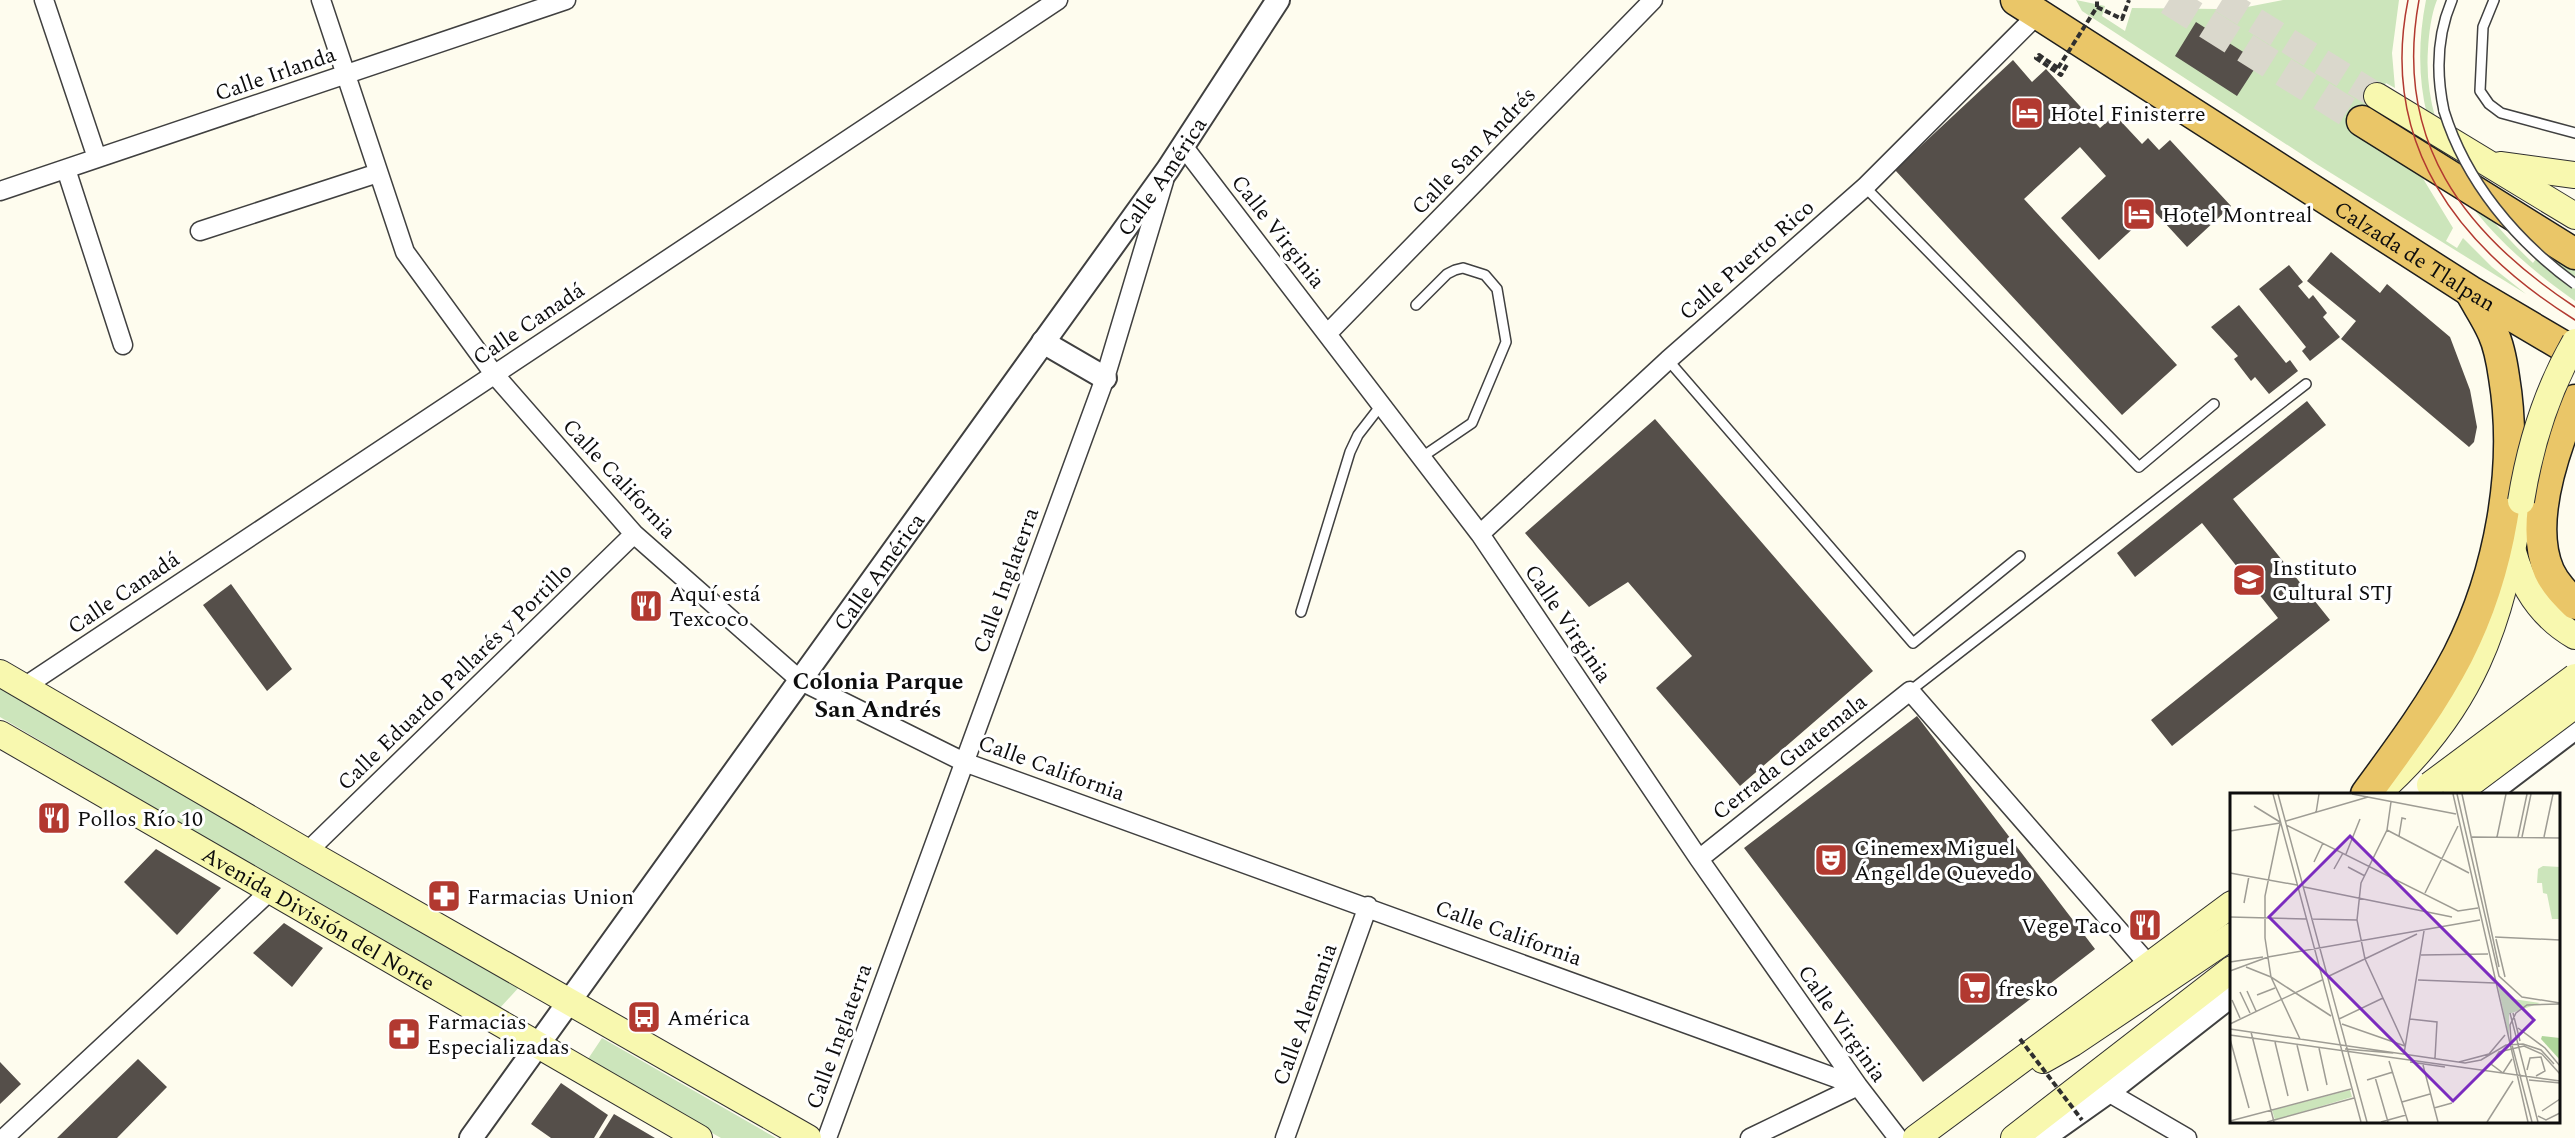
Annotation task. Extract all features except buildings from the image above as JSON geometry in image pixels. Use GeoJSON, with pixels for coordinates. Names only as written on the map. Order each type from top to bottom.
{"type":"FeatureCollection","features":[{"type":"Feature","properties":{"kind":"highway","name":"Calzada de Tlalpan"},"geometry":{"type":"LineString","coordinates":[[2027,7],[2470,291],[2575,353]]}},
{"type":"Feature","properties":{"kind":"highway"},"geometry":{"type":"LineString","coordinates":[[2370,109],[2575,254]]}},
{"type":"Feature","properties":{"kind":"highway"},"geometry":{"type":"LineString","coordinates":[[2367,793],[2422,717],[2447,675],[2476,614],[2495,552],[2508,462],[2508,408],[2494,334],[2470,291]]}},
{"type":"Feature","properties":{"kind":"highway"},"geometry":{"type":"LineString","coordinates":[[2575,400],[2550,470],[2532,506],[2545,559],[2555,582],[2575,604]]}},
{"type":"Feature","properties":{"kind":"main road"},"geometry":{"type":"LineString","coordinates":[[2370,109],[2488,163],[2575,216]]}},
{"type":"Feature","properties":{"kind":"main road"},"geometry":{"type":"LineString","coordinates":[[2488,163],[2575,175]]}},
{"type":"Feature","properties":{"kind":"main road"},"geometry":{"type":"LineString","coordinates":[[2379,793],[2409,764],[2443,725],[2475,671],[2495,619],[2513,551],[2532,506],[2531,449],[2541,413],[2559,370],[2575,342]]}},
{"type":"Feature","properties":{"kind":"main road"},"geometry":{"type":"LineString","coordinates":[[2513,551],[2520,575],[2540,607],[2557,625],[2575,636]]}},
{"type":"Feature","properties":{"kind":"main road"},"geometry":{"type":"LineString","coordinates":[[0,673],[307,852],[808,1138]]}},
{"type":"Feature","properties":{"kind":"main road"},"geometry":{"type":"LineString","coordinates":[[2424,790],[2575,677]]}},
{"type":"Feature","properties":{"kind":"main road"},"geometry":{"type":"LineString","coordinates":[[2457,793],[2575,705]]}},
{"type":"Feature","properties":{"kind":"main road","name":"Avenida División del Norte"},"geometry":{"type":"LineString","coordinates":[[0,734],[537,1047],[699,1138]]}},
{"type":"Feature","properties":{"kind":"main road"},"geometry":{"type":"LineString","coordinates":[[2409,764],[2438,765],[2459,771],[2469,779],[2474,793]]}},
{"type":"Feature","properties":{"kind":"main road"},"geometry":{"type":"LineString","coordinates":[[1916,1138],[2230,905]]}},
{"type":"Feature","properties":{"kind":"main road"},"geometry":{"type":"LineString","coordinates":[[1966,1101],[2073,1043],[2230,937]]}},
{"type":"Feature","properties":{"kind":"main road"},"geometry":{"type":"LineString","coordinates":[[2014,1138],[2230,971]]}},
{"type":"Feature","properties":{"kind":"street"},"geometry":{"type":"LineString","coordinates":[[44,0],[97,158]]}},
{"type":"Feature","properties":{"kind":"street","name":"Calle California"},"geometry":{"type":"LineString","coordinates":[[321,0],[405,252],[494,374],[634,534],[801,681],[964,762],[1368,906],[1858,1086]]}},
{"type":"Feature","properties":{"kind":"street","name":"Calle Irlanda"},"geometry":{"type":"LineString","coordinates":[[0,191],[566,0]]}},
{"type":"Feature","properties":{"kind":"street","name":"Calle Canadá"},"geometry":{"type":"LineString","coordinates":[[24,687],[1058,0]]}},
{"type":"Feature","properties":{"kind":"street","name":"Calle América"},"geometry":{"type":"LineString","coordinates":[[471,1138],[1168,169],[1278,0]]}},
{"type":"Feature","properties":{"kind":"street","name":"Calle San Andrés"},"geometry":{"type":"LineString","coordinates":[[1328,333],[1653,0]]}},
{"type":"Feature","properties":{"kind":"street","name":"Calle Puerto Rico"},"geometry":{"type":"LineString","coordinates":[[1480,534],[1668,360],[1865,187],[2027,7]]}},
{"type":"Feature","properties":{"kind":"street","name":"Calle Virginia"},"geometry":{"type":"LineString","coordinates":[[1183,146],[1480,534],[1699,859],[1858,1086],[1898,1138]]}},
{"type":"Feature","properties":{"kind":"street"},"geometry":{"type":"LineString","coordinates":[[66,169],[123,345]]}},
{"type":"Feature","properties":{"kind":"street","name":"Calle Inglaterra"},"geometry":{"type":"LineString","coordinates":[[827,1138],[1105,378],[1168,169]]}},
{"type":"Feature","properties":{"kind":"street"},"geometry":{"type":"LineString","coordinates":[[200,231],[378,173]]}},
{"type":"Feature","properties":{"kind":"street"},"geometry":{"type":"LineString","coordinates":[[1043,342],[1105,378]]}},
{"type":"Feature","properties":{"kind":"street","name":"Calle Eduardo Pallarés y Portillo"},"geometry":{"type":"LineString","coordinates":[[307,852],[634,534]]}},
{"type":"Feature","properties":{"kind":"street"},"geometry":{"type":"LineString","coordinates":[[1910,691],[2149,965]]}},
{"type":"Feature","properties":{"kind":"street","name":"Cerrada Guatemala"},"geometry":{"type":"LineString","coordinates":[[1699,859],[1910,691]]}},
{"type":"Feature","properties":{"kind":"street"},"geometry":{"type":"LineString","coordinates":[[2491,793],[2575,728]]}},
{"type":"Feature","properties":{"kind":"street"},"geometry":{"type":"LineString","coordinates":[[4,1138],[270,891]]}},
{"type":"Feature","properties":{"kind":"street","name":"Calle Alemania"},"geometry":{"type":"LineString","coordinates":[[1285,1138],[1368,906]]}},
{"type":"Feature","properties":{"kind":"street"},"geometry":{"type":"LineString","coordinates":[[2043,1138],[2108,1092],[2230,997]]}},
{"type":"Feature","properties":{"kind":"street"},"geometry":{"type":"LineString","coordinates":[[1750,1138],[1858,1086]]}},
{"type":"Feature","properties":{"kind":"street"},"geometry":{"type":"LineString","coordinates":[[2108,1092],[2187,1138]]}},
{"type":"Feature","properties":{"kind":"lane"},"geometry":{"type":"LineString","coordinates":[[2452,0],[2441,37],[2439,67],[2444,111],[2465,163],[2491,203],[2543,260],[2575,284]]}},
{"type":"Feature","properties":{"kind":"lane"},"geometry":{"type":"LineString","coordinates":[[2494,0],[2483,27],[2480,91],[2489,104],[2501,113],[2575,133]]}},
{"type":"Feature","properties":{"kind":"lane"},"geometry":{"type":"LineString","coordinates":[[1865,187],[2139,467],[2214,404]]}},
{"type":"Feature","properties":{"kind":"lane"},"geometry":{"type":"LineString","coordinates":[[1416,305],[1447,274],[1455,270],[1463,268],[1485,275],[1497,289],[1506,342],[1472,423],[1422,457]]}},
{"type":"Feature","properties":{"kind":"lane"},"geometry":{"type":"LineString","coordinates":[[1668,360],[1913,643],[2020,556]]}},
{"type":"Feature","properties":{"kind":"lane"},"geometry":{"type":"LineString","coordinates":[[1910,691],[2306,384]]}},
{"type":"Feature","properties":{"kind":"lane"},"geometry":{"type":"LineString","coordinates":[[1301,612],[1350,452],[1358,435],[1382,405]]}},
{"type":"Feature","properties":{"kind":"path"},"geometry":{"type":"LineString","coordinates":[[2056,69],[2097,7],[2097,0]]}},
{"type":"Feature","properties":{"kind":"path"},"geometry":{"type":"LineString","coordinates":[[2097,7],[2122,19],[2129,0]]}},
{"type":"Feature","properties":{"kind":"path"},"geometry":{"type":"LineString","coordinates":[[2039,55],[2056,69],[2036,58],[2039,55]]}},
{"type":"Feature","properties":{"kind":"path"},"geometry":{"type":"LineString","coordinates":[[2020,1039],[2082,1120]]}},
{"type":"Feature","properties":{"kind":"green space"},"geometry":{"type":"Polygon","coordinates":[[[2076,0],[2105,6],[2102,16],[2125,31],[2132,8],[2219,9],[2242,8],[2283,0],[2399,0],[2392,53],[2395,88],[2386,83],[2357,130],[2416,167],[2453,228],[2446,241],[2457,248],[2463,238],[2492,267],[2526,294],[2318,165],[2082,11],[2076,0]]]}},
{"type":"Feature","properties":{"kind":"green space"},"geometry":{"type":"Polygon","coordinates":[[[2426,0],[2437,0],[2428,49],[2428,81],[2433,111],[2456,167],[2490,218],[2533,263],[2543,249],[2575,268],[2575,301],[2503,242],[2474,209],[2451,174],[2433,136],[2423,94],[2420,49],[2426,0]]]}},
{"type":"Feature","properties":{"kind":"green space"},"geometry":{"type":"Polygon","coordinates":[[[0,688],[521,985],[498,1010],[0,717],[0,688]]]}},
{"type":"Feature","properties":{"kind":"green space"},"geometry":{"type":"Polygon","coordinates":[[[602,1038],[776,1138],[721,1138],[586,1062],[602,1038]]]}},
{"type":"Feature","properties":{"kind":"tunnel"},"geometry":{"type":"LineString","coordinates":[[2169,0],[2362,121]]}},
{"type":"Feature","properties":{"kind":"tunnel"},"geometry":{"type":"LineString","coordinates":[[2222,0],[2377,96]]}},
{"type":"Feature","properties":{"kind":"tram line"},"geometry":{"type":"LineString","coordinates":[[2408,0],[2402,52],[2405,100],[2417,145],[2437,187],[2463,225],[2495,259],[2533,291],[2575,320]]}},
{"type":"Feature","properties":{"kind":"tram line"},"geometry":{"type":"LineString","coordinates":[[2419,0],[2414,51],[2417,97],[2427,140],[2445,179],[2470,215],[2500,248],[2535,278],[2575,307]]}},
{"type":"Feature","properties":{"kind":"place","name":"Hotel Finisterre"},"geometry":{"type":"Point","coordinates":[2027,113]}},
{"type":"Feature","properties":{"kind":"place","name":"Hotel Montreal"},"geometry":{"type":"Point","coordinates":[2139,214]}},
{"type":"Feature","properties":{"kind":"place","name":"Instituto Cultural STJ"},"geometry":{"type":"Point","coordinates":[2249,580]}},
{"type":"Feature","properties":{"kind":"place","name":"Aquí está Texcoco"},"geometry":{"type":"Point","coordinates":[646,606]}},
{"type":"Feature","properties":{"kind":"place","name":"Pollos Río 10"},"geometry":{"type":"Point","coordinates":[54,818]}},
{"type":"Feature","properties":{"kind":"place","name":"Cinemex Miguel Ángel de Quevedo"},"geometry":{"type":"Point","coordinates":[1831,860]}},
{"type":"Feature","properties":{"kind":"place","name":"Farmacias Union"},"geometry":{"type":"Point","coordinates":[444,896]}},
{"type":"Feature","properties":{"kind":"place","name":"Vege Taco"},"geometry":{"type":"Point","coordinates":[2145,925]}},
{"type":"Feature","properties":{"kind":"place","name":"fresko"},"geometry":{"type":"Point","coordinates":[1975,988]}},
{"type":"Feature","properties":{"kind":"place","name":"América"},"geometry":{"type":"Point","coordinates":[644,1017]}},
{"type":"Feature","properties":{"kind":"place","name":"Farmacias Especializadas"},"geometry":{"type":"Point","coordinates":[404,1034]}},
{"type":"Feature","properties":{"kind":"district","name":"Colonia Parque San Andrés"},"geometry":{"type":"Point","coordinates":[878,695]}}]}
